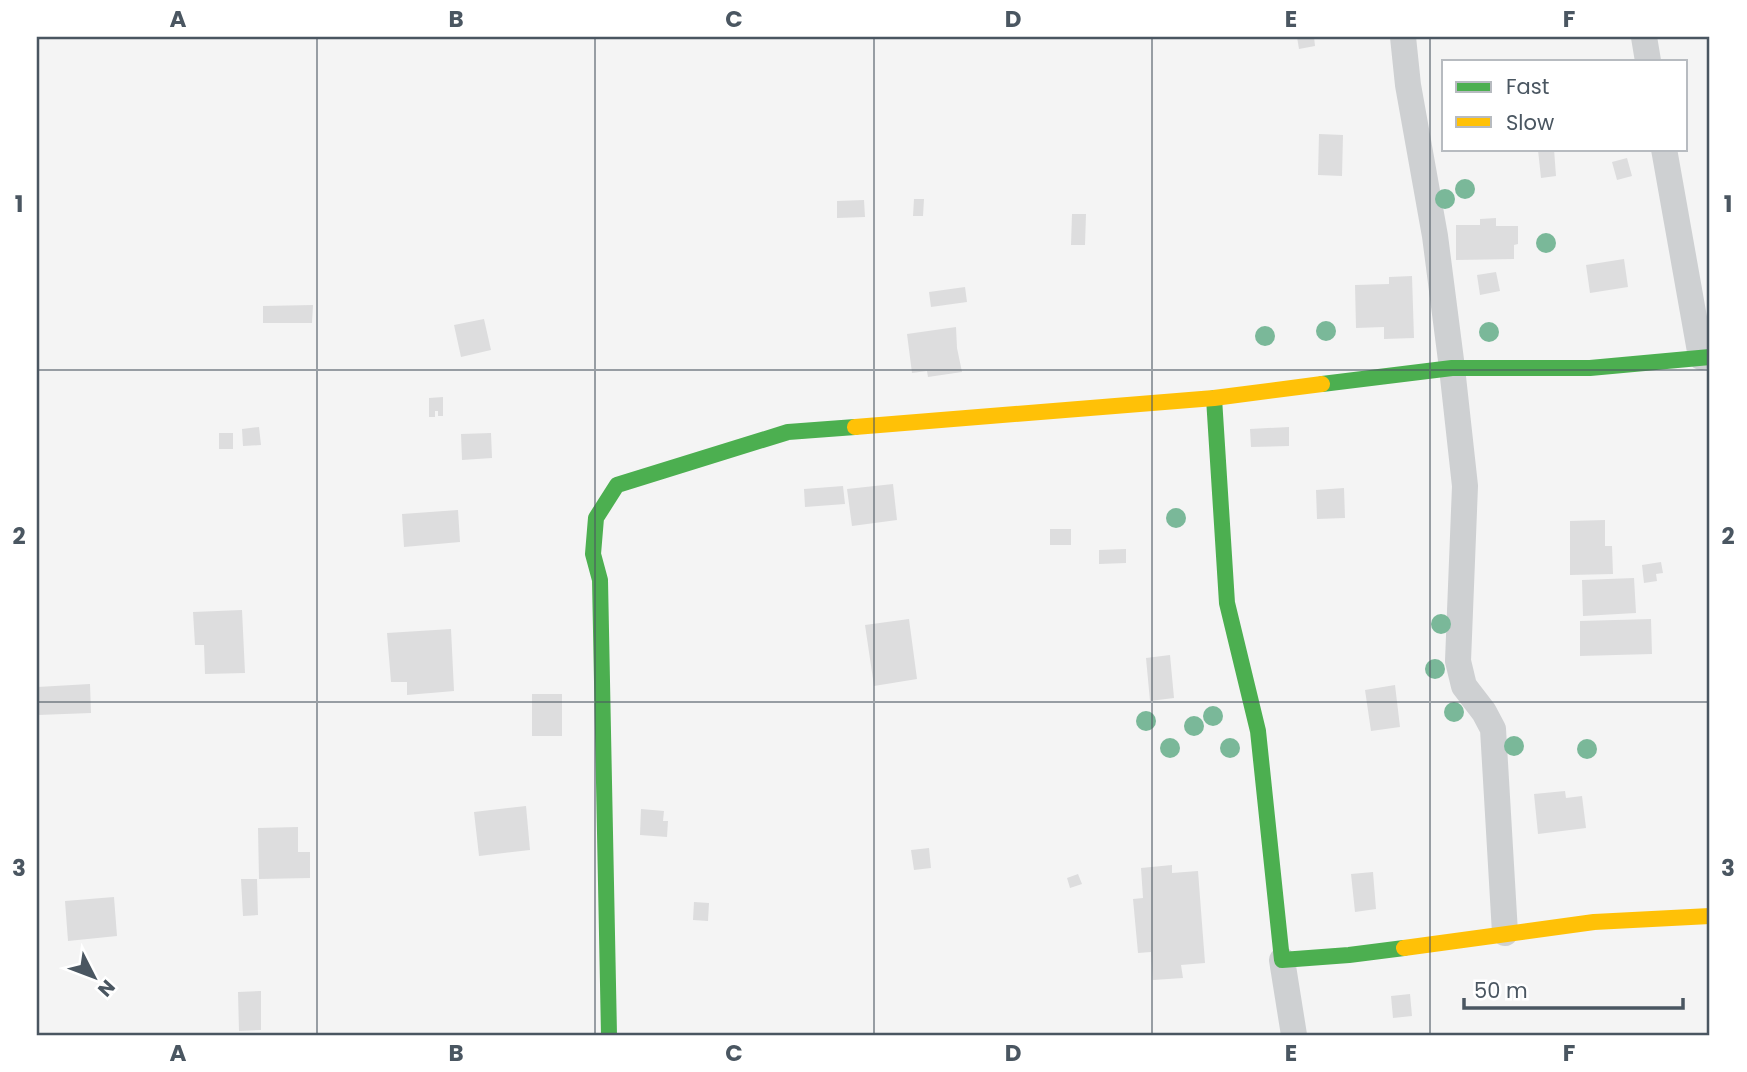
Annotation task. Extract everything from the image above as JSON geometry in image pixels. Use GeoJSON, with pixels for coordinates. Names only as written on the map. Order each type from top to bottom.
{"type":"FeatureCollection","features":[{"type":"Feature","properties":{"kind":"street"},"geometry":{"type":"LineString","coordinates":[[1403,37],[1408,85],[1436,236],[1465,486],[1458,661],[1465,686],[1493,729],[1505,933]]}},
{"type":"Feature","properties":{"kind":"street"},"geometry":{"type":"LineString","coordinates":[[1644,37],[1648,60]]}},
{"type":"Feature","properties":{"kind":"street"},"geometry":{"type":"LineString","coordinates":[[609,1035],[600,580],[593,554],[596,518],[617,485],[788,432],[1214,398],[1452,368],[1590,368],[1706,357],[1664,150]]}},
{"type":"Feature","properties":{"kind":"street"},"geometry":{"type":"LineString","coordinates":[[1214,398],[1227,603],[1258,731],[1278,933],[1294,1035]]}},
{"type":"Feature","properties":{"kind":"street"},"geometry":{"type":"LineString","coordinates":[[1282,960],[1349,955],[1594,922],[1710,915]]}},
{"type":"Feature","properties":{"kind":"building"},"geometry":{"type":"Polygon","coordinates":[[[1297,37],[1314,37],[1315,46],[1299,49],[1297,37]]]}},
{"type":"Feature","properties":{"kind":"building"},"geometry":{"type":"Polygon","coordinates":[[[1319,134],[1343,135],[1342,176],[1318,175],[1319,134]]]}},
{"type":"Feature","properties":{"kind":"building"},"geometry":{"type":"Polygon","coordinates":[[[1538,150],[1554,150],[1556,176],[1541,178],[1538,150]]]}},
{"type":"Feature","properties":{"kind":"building"},"geometry":{"type":"Polygon","coordinates":[[[1627,158],[1632,176],[1617,180],[1612,162],[1627,158]]]}},
{"type":"Feature","properties":{"kind":"building"},"geometry":{"type":"Polygon","coordinates":[[[914,199],[924,199],[923,216],[913,216],[914,199]]]}},
{"type":"Feature","properties":{"kind":"building"},"geometry":{"type":"Polygon","coordinates":[[[864,200],[865,217],[837,218],[837,201],[864,200]]]}},
{"type":"Feature","properties":{"kind":"building"},"geometry":{"type":"Polygon","coordinates":[[[1072,214],[1086,214],[1085,245],[1071,245],[1072,214]]]}},
{"type":"Feature","properties":{"kind":"building"},"geometry":{"type":"Polygon","coordinates":[[[1496,218],[1496,226],[1518,226],[1518,244],[1514,245],[1514,259],[1456,260],[1456,225],[1480,225],[1480,219],[1496,218]]]}},
{"type":"Feature","properties":{"kind":"building"},"geometry":{"type":"Polygon","coordinates":[[[1624,259],[1628,287],[1590,293],[1586,265],[1624,259]]]}},
{"type":"Feature","properties":{"kind":"building"},"geometry":{"type":"Polygon","coordinates":[[[1496,272],[1500,291],[1480,295],[1477,275],[1496,272]]]}},
{"type":"Feature","properties":{"kind":"building"},"geometry":{"type":"Polygon","coordinates":[[[1412,276],[1414,338],[1384,339],[1384,327],[1356,328],[1355,285],[1389,284],[1389,277],[1412,276]]]}},
{"type":"Feature","properties":{"kind":"building"},"geometry":{"type":"Polygon","coordinates":[[[965,287],[967,302],[931,307],[929,292],[965,287]]]}},
{"type":"Feature","properties":{"kind":"building"},"geometry":{"type":"Polygon","coordinates":[[[313,305],[312,323],[263,323],[263,306],[313,305]]]}},
{"type":"Feature","properties":{"kind":"building"},"geometry":{"type":"Polygon","coordinates":[[[484,319],[491,350],[461,357],[454,325],[484,319]]]}},
{"type":"Feature","properties":{"kind":"building"},"geometry":{"type":"Polygon","coordinates":[[[956,327],[962,372],[928,377],[927,371],[912,373],[907,334],[956,327]]]}},
{"type":"Feature","properties":{"kind":"building"},"geometry":{"type":"Polygon","coordinates":[[[443,397],[443,416],[438,416],[438,411],[435,411],[435,417],[429,417],[429,398],[443,397]]]}},
{"type":"Feature","properties":{"kind":"building"},"geometry":{"type":"Polygon","coordinates":[[[259,427],[261,445],[243,446],[242,429],[259,427]]]}},
{"type":"Feature","properties":{"kind":"building"},"geometry":{"type":"Polygon","coordinates":[[[1289,427],[1289,446],[1251,447],[1250,429],[1289,427]]]}},
{"type":"Feature","properties":{"kind":"building"},"geometry":{"type":"Polygon","coordinates":[[[219,433],[233,433],[233,449],[219,449],[219,433]]]}},
{"type":"Feature","properties":{"kind":"building"},"geometry":{"type":"Polygon","coordinates":[[[491,433],[492,458],[462,460],[461,434],[491,433]]]}},
{"type":"Feature","properties":{"kind":"building"},"geometry":{"type":"Polygon","coordinates":[[[893,484],[897,520],[852,526],[847,489],[893,484]]]}},
{"type":"Feature","properties":{"kind":"building"},"geometry":{"type":"Polygon","coordinates":[[[843,486],[845,504],[805,507],[804,489],[843,486]]]}},
{"type":"Feature","properties":{"kind":"building"},"geometry":{"type":"Polygon","coordinates":[[[1344,488],[1345,518],[1317,519],[1316,490],[1344,488]]]}},
{"type":"Feature","properties":{"kind":"building"},"geometry":{"type":"Polygon","coordinates":[[[458,510],[460,542],[404,547],[402,514],[458,510]]]}},
{"type":"Feature","properties":{"kind":"building"},"geometry":{"type":"Polygon","coordinates":[[[1605,520],[1605,546],[1612,546],[1613,574],[1570,575],[1570,521],[1605,520]]]}},
{"type":"Feature","properties":{"kind":"building"},"geometry":{"type":"Polygon","coordinates":[[[1050,529],[1071,529],[1071,545],[1050,545],[1050,529]]]}},
{"type":"Feature","properties":{"kind":"building"},"geometry":{"type":"Polygon","coordinates":[[[1126,549],[1126,563],[1099,564],[1099,550],[1126,549]]]}},
{"type":"Feature","properties":{"kind":"building"},"geometry":{"type":"Polygon","coordinates":[[[1661,562],[1663,573],[1656,574],[1657,581],[1644,583],[1642,565],[1661,562]]]}},
{"type":"Feature","properties":{"kind":"building"},"geometry":{"type":"Polygon","coordinates":[[[1634,578],[1636,613],[1583,616],[1582,580],[1634,578]]]}},
{"type":"Feature","properties":{"kind":"building"},"geometry":{"type":"Polygon","coordinates":[[[242,610],[245,673],[205,674],[204,645],[195,645],[193,612],[242,610]]]}},
{"type":"Feature","properties":{"kind":"building"},"geometry":{"type":"Polygon","coordinates":[[[909,619],[917,679],[874,686],[865,625],[909,619]]]}},
{"type":"Feature","properties":{"kind":"building"},"geometry":{"type":"Polygon","coordinates":[[[1651,619],[1652,654],[1580,656],[1580,621],[1651,619]]]}},
{"type":"Feature","properties":{"kind":"building"},"geometry":{"type":"Polygon","coordinates":[[[451,629],[454,691],[407,695],[407,682],[391,682],[387,633],[451,629]]]}},
{"type":"Feature","properties":{"kind":"building"},"geometry":{"type":"Polygon","coordinates":[[[1170,655],[1174,698],[1150,701],[1146,658],[1170,655]]]}},
{"type":"Feature","properties":{"kind":"building"},"geometry":{"type":"Polygon","coordinates":[[[90,684],[91,713],[38,715],[37,687],[90,684]]]}},
{"type":"Feature","properties":{"kind":"building"},"geometry":{"type":"Polygon","coordinates":[[[1395,685],[1400,727],[1371,731],[1365,690],[1395,685]]]}},
{"type":"Feature","properties":{"kind":"building"},"geometry":{"type":"Polygon","coordinates":[[[532,694],[562,694],[562,736],[532,736],[532,694]]]}},
{"type":"Feature","properties":{"kind":"building"},"geometry":{"type":"Polygon","coordinates":[[[1565,791],[1566,798],[1582,796],[1586,828],[1538,834],[1534,794],[1565,791]]]}},
{"type":"Feature","properties":{"kind":"building"},"geometry":{"type":"Polygon","coordinates":[[[526,806],[530,850],[479,856],[474,812],[526,806]]]}},
{"type":"Feature","properties":{"kind":"building"},"geometry":{"type":"Polygon","coordinates":[[[641,809],[664,811],[663,821],[668,821],[667,837],[640,835],[641,809]]]}},
{"type":"Feature","properties":{"kind":"building"},"geometry":{"type":"Polygon","coordinates":[[[298,827],[298,852],[310,852],[310,878],[259,879],[258,828],[298,827]]]}},
{"type":"Feature","properties":{"kind":"building"},"geometry":{"type":"Polygon","coordinates":[[[929,848],[931,868],[914,870],[911,850],[929,848]]]}},
{"type":"Feature","properties":{"kind":"building"},"geometry":{"type":"Polygon","coordinates":[[[1172,865],[1172,873],[1198,871],[1205,963],[1181,965],[1183,978],[1153,980],[1151,952],[1138,953],[1133,899],[1143,898],[1141,868],[1172,865]]]}},
{"type":"Feature","properties":{"kind":"building"},"geometry":{"type":"Polygon","coordinates":[[[1373,872],[1376,909],[1355,912],[1351,874],[1373,872]]]}},
{"type":"Feature","properties":{"kind":"building"},"geometry":{"type":"Polygon","coordinates":[[[1078,874],[1082,884],[1070,888],[1067,878],[1078,874]]]}},
{"type":"Feature","properties":{"kind":"building"},"geometry":{"type":"Polygon","coordinates":[[[241,879],[257,879],[258,915],[243,916],[241,879]]]}},
{"type":"Feature","properties":{"kind":"building"},"geometry":{"type":"Polygon","coordinates":[[[114,897],[117,936],[68,941],[65,901],[114,897]]]}},
{"type":"Feature","properties":{"kind":"building"},"geometry":{"type":"Polygon","coordinates":[[[694,902],[709,903],[708,921],[693,920],[694,902]]]}},
{"type":"Feature","properties":{"kind":"building"},"geometry":{"type":"Polygon","coordinates":[[[261,991],[261,1030],[239,1031],[238,992],[261,991]]]}},
{"type":"Feature","properties":{"kind":"building"},"geometry":{"type":"Polygon","coordinates":[[[1410,994],[1412,1016],[1393,1018],[1391,996],[1410,994]]]}},
{"type":"Feature","properties":{"kind":"traffic: fast"},"geometry":{"type":"LineString","coordinates":[[1322,384],[1452,368],[1590,368],[1710,357]]}},
{"type":"Feature","properties":{"kind":"traffic: fast"},"geometry":{"type":"LineString","coordinates":[[1214,398],[1227,603],[1258,731],[1282,960],[1404,948]]}},
{"type":"Feature","properties":{"kind":"traffic: fast"},"geometry":{"type":"LineString","coordinates":[[609,1035],[600,580],[593,554],[596,518],[617,485],[788,432],[855,427]]}},
{"type":"Feature","properties":{"kind":"traffic: slow"},"geometry":{"type":"LineString","coordinates":[[855,427],[1214,398],[1322,384]]}},
{"type":"Feature","properties":{"kind":"traffic: slow"},"geometry":{"type":"LineString","coordinates":[[1404,948],[1594,922],[1710,916]]}}]}
